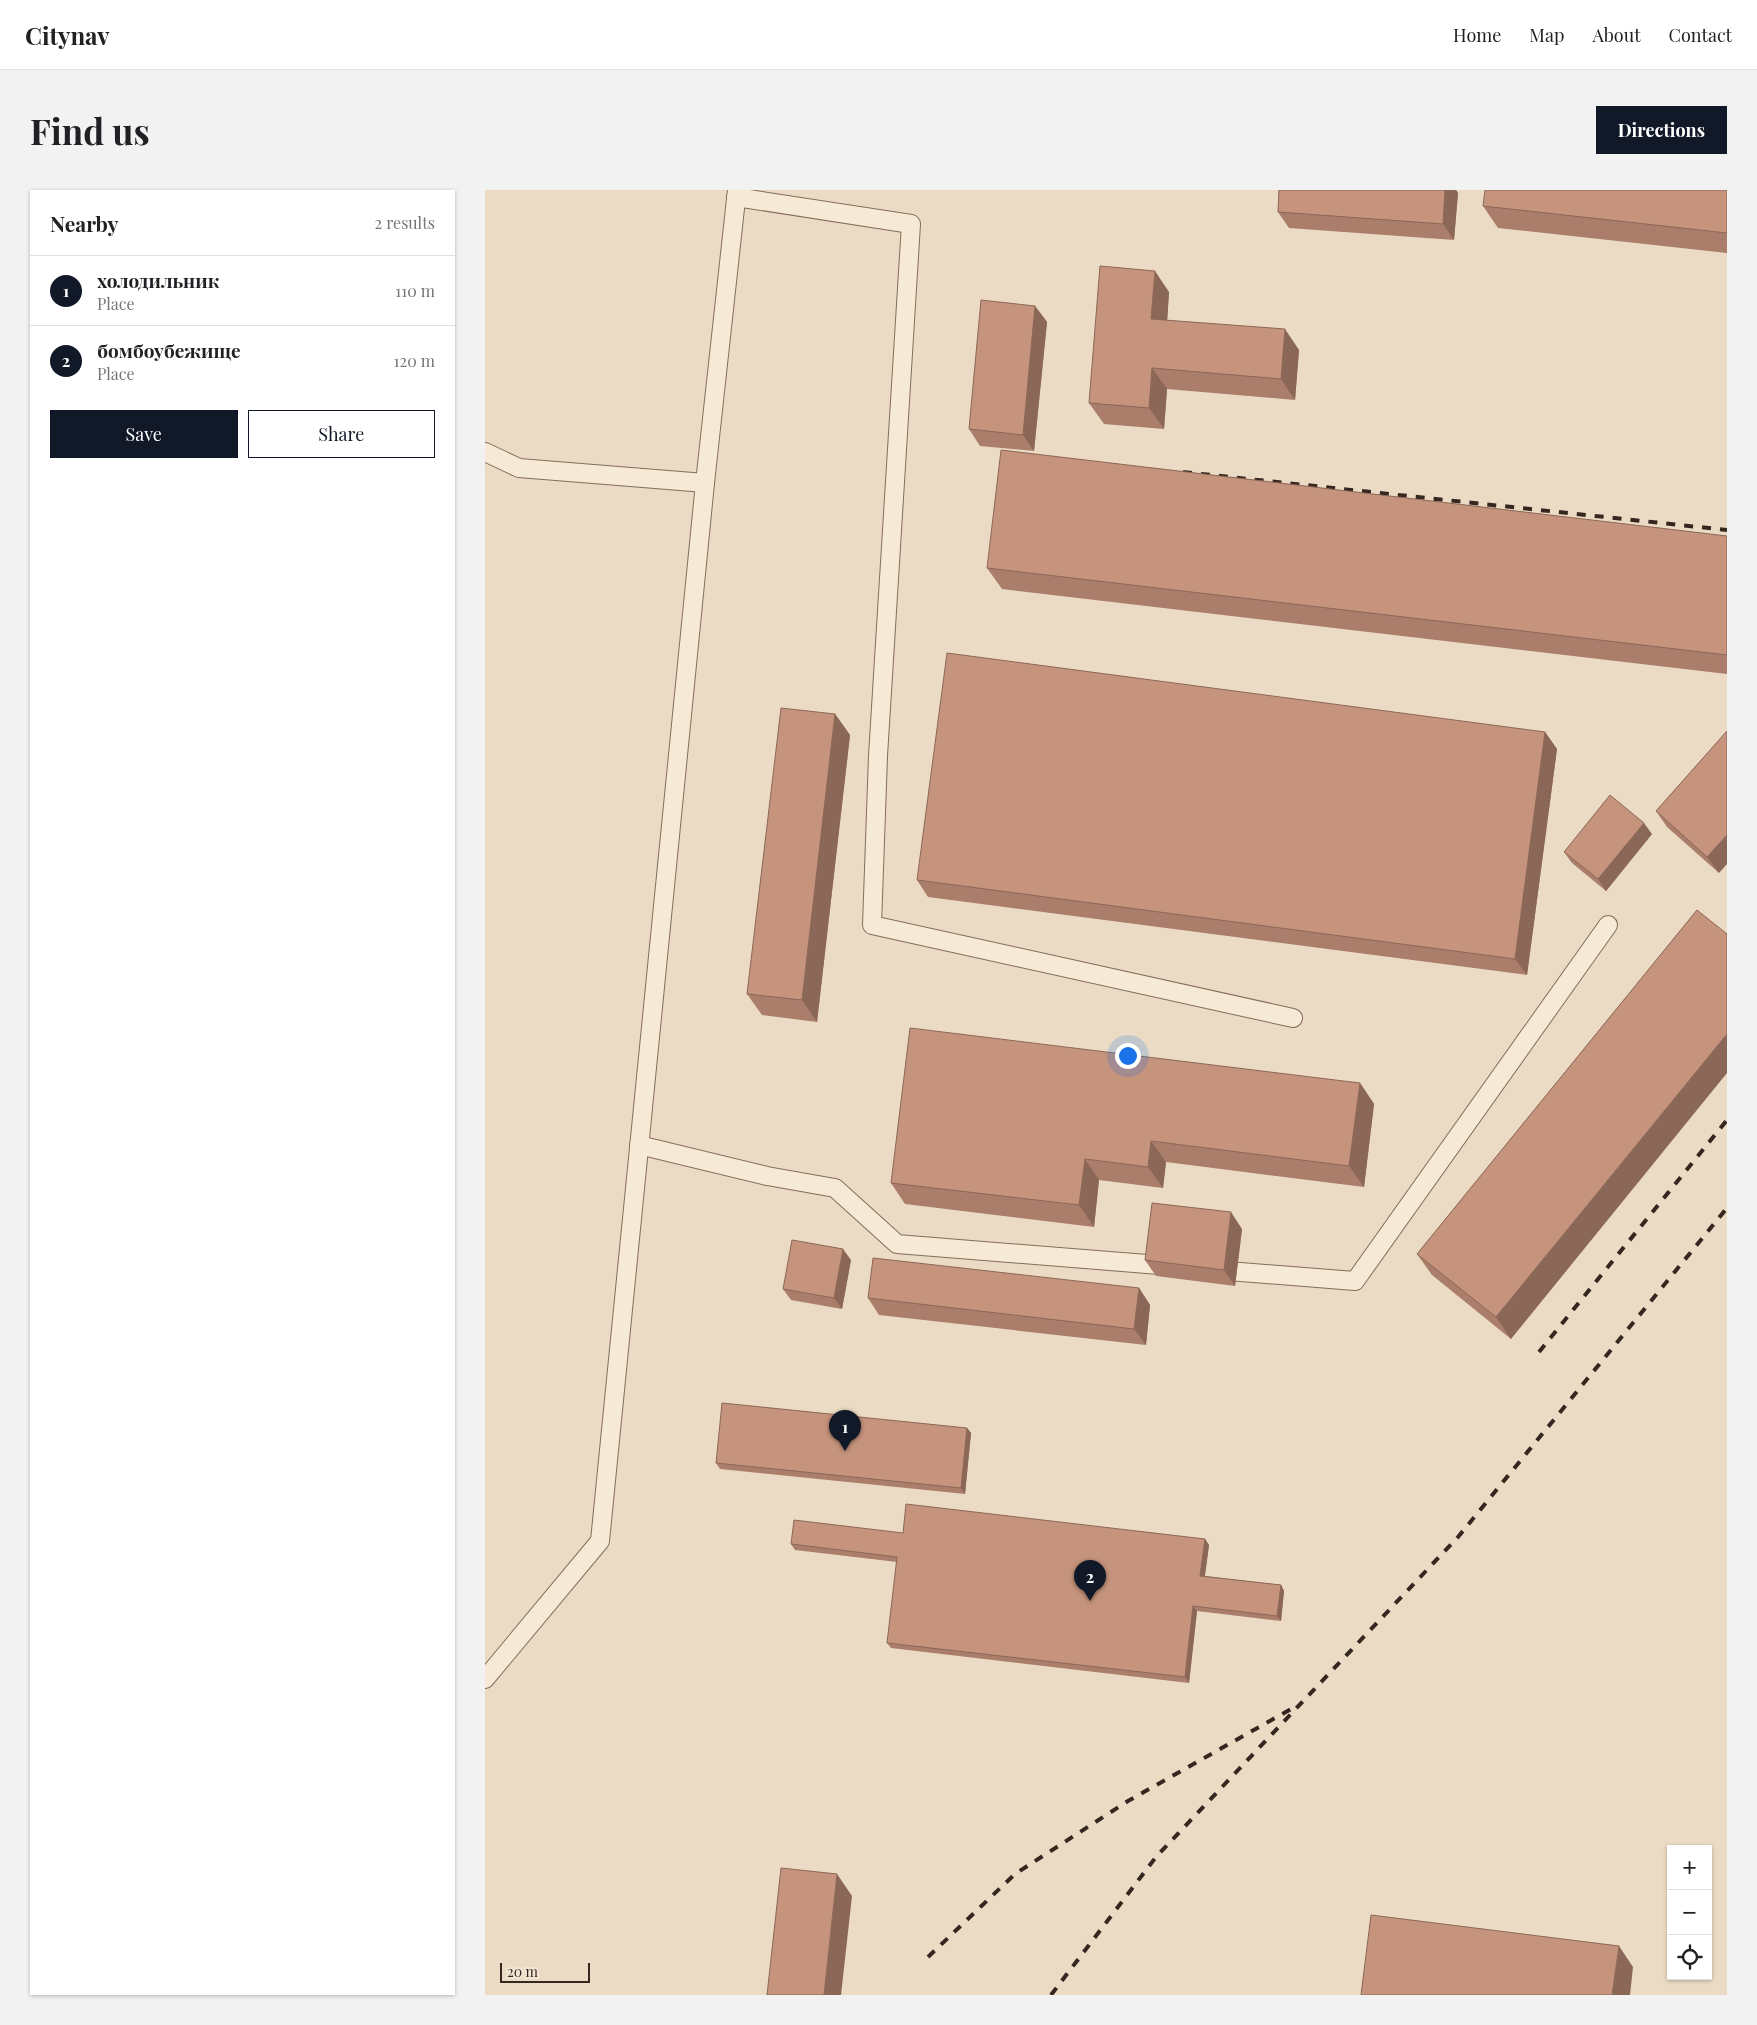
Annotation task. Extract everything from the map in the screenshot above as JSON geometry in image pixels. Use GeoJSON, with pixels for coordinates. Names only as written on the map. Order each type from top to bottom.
{"type":"FeatureCollection","features":[{"type":"Feature","properties":{"kind":"lane"},"geometry":{"type":"LineString","coordinates":[[485,1679],[600,1541],[705,483],[737,193],[911,224],[878,756],[872,925],[1293,1018]]}},
{"type":"Feature","properties":{"kind":"lane"},"geometry":{"type":"LineString","coordinates":[[485,452],[519,468],[705,483]]}},
{"type":"Feature","properties":{"kind":"lane"},"geometry":{"type":"LineString","coordinates":[[639,1145],[767,1176],[835,1188],[897,1244],[1355,1281],[1608,925]]}},
{"type":"Feature","properties":{"kind":"building"},"geometry":{"type":"Polygon","coordinates":[[[1279,190],[1445,190],[1443,224],[1278,212],[1279,190]]]}},
{"type":"Feature","properties":{"kind":"building"},"geometry":{"type":"Polygon","coordinates":[[[1485,190],[1727,190],[1727,233],[1483,206],[1485,190]]]}},
{"type":"Feature","properties":{"kind":"building"},"geometry":{"type":"Polygon","coordinates":[[[1100,266],[1155,271],[1151,319],[1285,329],[1281,379],[1152,368],[1149,408],[1089,403],[1100,266]]]}},
{"type":"Feature","properties":{"kind":"building"},"geometry":{"type":"Polygon","coordinates":[[[981,300],[1035,306],[1023,435],[969,429],[981,300]]]}},
{"type":"Feature","properties":{"kind":"building"},"geometry":{"type":"Polygon","coordinates":[[[1001,450],[1727,536],[1727,655],[987,568],[1001,450]]]}},
{"type":"Feature","properties":{"kind":"building"},"geometry":{"type":"Polygon","coordinates":[[[947,653],[1545,732],[1515,959],[917,880],[947,653]]]}},
{"type":"Feature","properties":{"kind":"building"},"geometry":{"type":"Polygon","coordinates":[[[781,708],[835,714],[802,1000],[747,994],[781,708]]]}},
{"type":"Feature","properties":{"kind":"building"},"geometry":{"type":"Polygon","coordinates":[[[1727,731],[1727,835],[1707,857],[1656,811],[1727,731]]]}},
{"type":"Feature","properties":{"kind":"building"},"geometry":{"type":"Polygon","coordinates":[[[1610,795],[1644,823],[1598,879],[1564,852],[1610,795]]]}},
{"type":"Feature","properties":{"kind":"building"},"geometry":{"type":"Polygon","coordinates":[[[1697,910],[1727,934],[1727,1034],[1496,1317],[1417,1254],[1697,910]]]}},
{"type":"Feature","properties":{"kind":"building"},"geometry":{"type":"Polygon","coordinates":[[[910,1028],[1360,1083],[1349,1166],[1151,1141],[1148,1167],[1085,1159],[1079,1205],[891,1183],[910,1028]]]}},
{"type":"Feature","properties":{"kind":"building"},"geometry":{"type":"Polygon","coordinates":[[[1152,1203],[1231,1212],[1224,1270],[1145,1260],[1152,1203]]]}},
{"type":"Feature","properties":{"kind":"building"},"geometry":{"type":"Polygon","coordinates":[[[792,1240],[843,1249],[834,1298],[783,1289],[792,1240]]]}},
{"type":"Feature","properties":{"kind":"building"},"geometry":{"type":"Polygon","coordinates":[[[873,1258],[1139,1288],[1134,1329],[868,1298],[873,1258]]]}},
{"type":"Feature","properties":{"kind":"building"},"geometry":{"type":"Polygon","coordinates":[[[722,1403],[967,1428],[961,1488],[716,1463],[722,1403]]]}},
{"type":"Feature","properties":{"kind":"building"},"geometry":{"type":"Polygon","coordinates":[[[906,1504],[1205,1539],[1200,1576],[1281,1585],[1277,1616],[1193,1606],[1185,1677],[887,1643],[897,1557],[791,1544],[794,1520],[903,1533],[906,1504]]]}},
{"type":"Feature","properties":{"kind":"building"},"geometry":{"type":"Polygon","coordinates":[[[781,1868],[837,1874],[824,1995],[767,1995],[781,1868]]]}},
{"type":"Feature","properties":{"kind":"building"},"geometry":{"type":"Polygon","coordinates":[[[1371,1915],[1619,1946],[1612,1995],[1361,1995],[1371,1915]]]}},
{"type":"Feature","properties":{"kind":"railway"},"geometry":{"type":"LineString","coordinates":[[1183,472],[1727,530]]}},
{"type":"Feature","properties":{"kind":"railway"},"geometry":{"type":"LineString","coordinates":[[1539,1352],[1727,1120]]}},
{"type":"Feature","properties":{"kind":"railway"},"geometry":{"type":"LineString","coordinates":[[1051,1995],[1156,1857],[1458,1537],[1727,1208]]}},
{"type":"Feature","properties":{"kind":"railway"},"geometry":{"type":"LineString","coordinates":[[928,1957],[1015,1874],[1128,1801],[1291,1709]]}},
{"type":"Feature","properties":{"kind":"place","name":"холодильник"},"geometry":{"type":"Point","coordinates":[845,1451]}},
{"type":"Feature","properties":{"kind":"place","name":"бомбоубежище"},"geometry":{"type":"Point","coordinates":[1090,1601]}}]}
